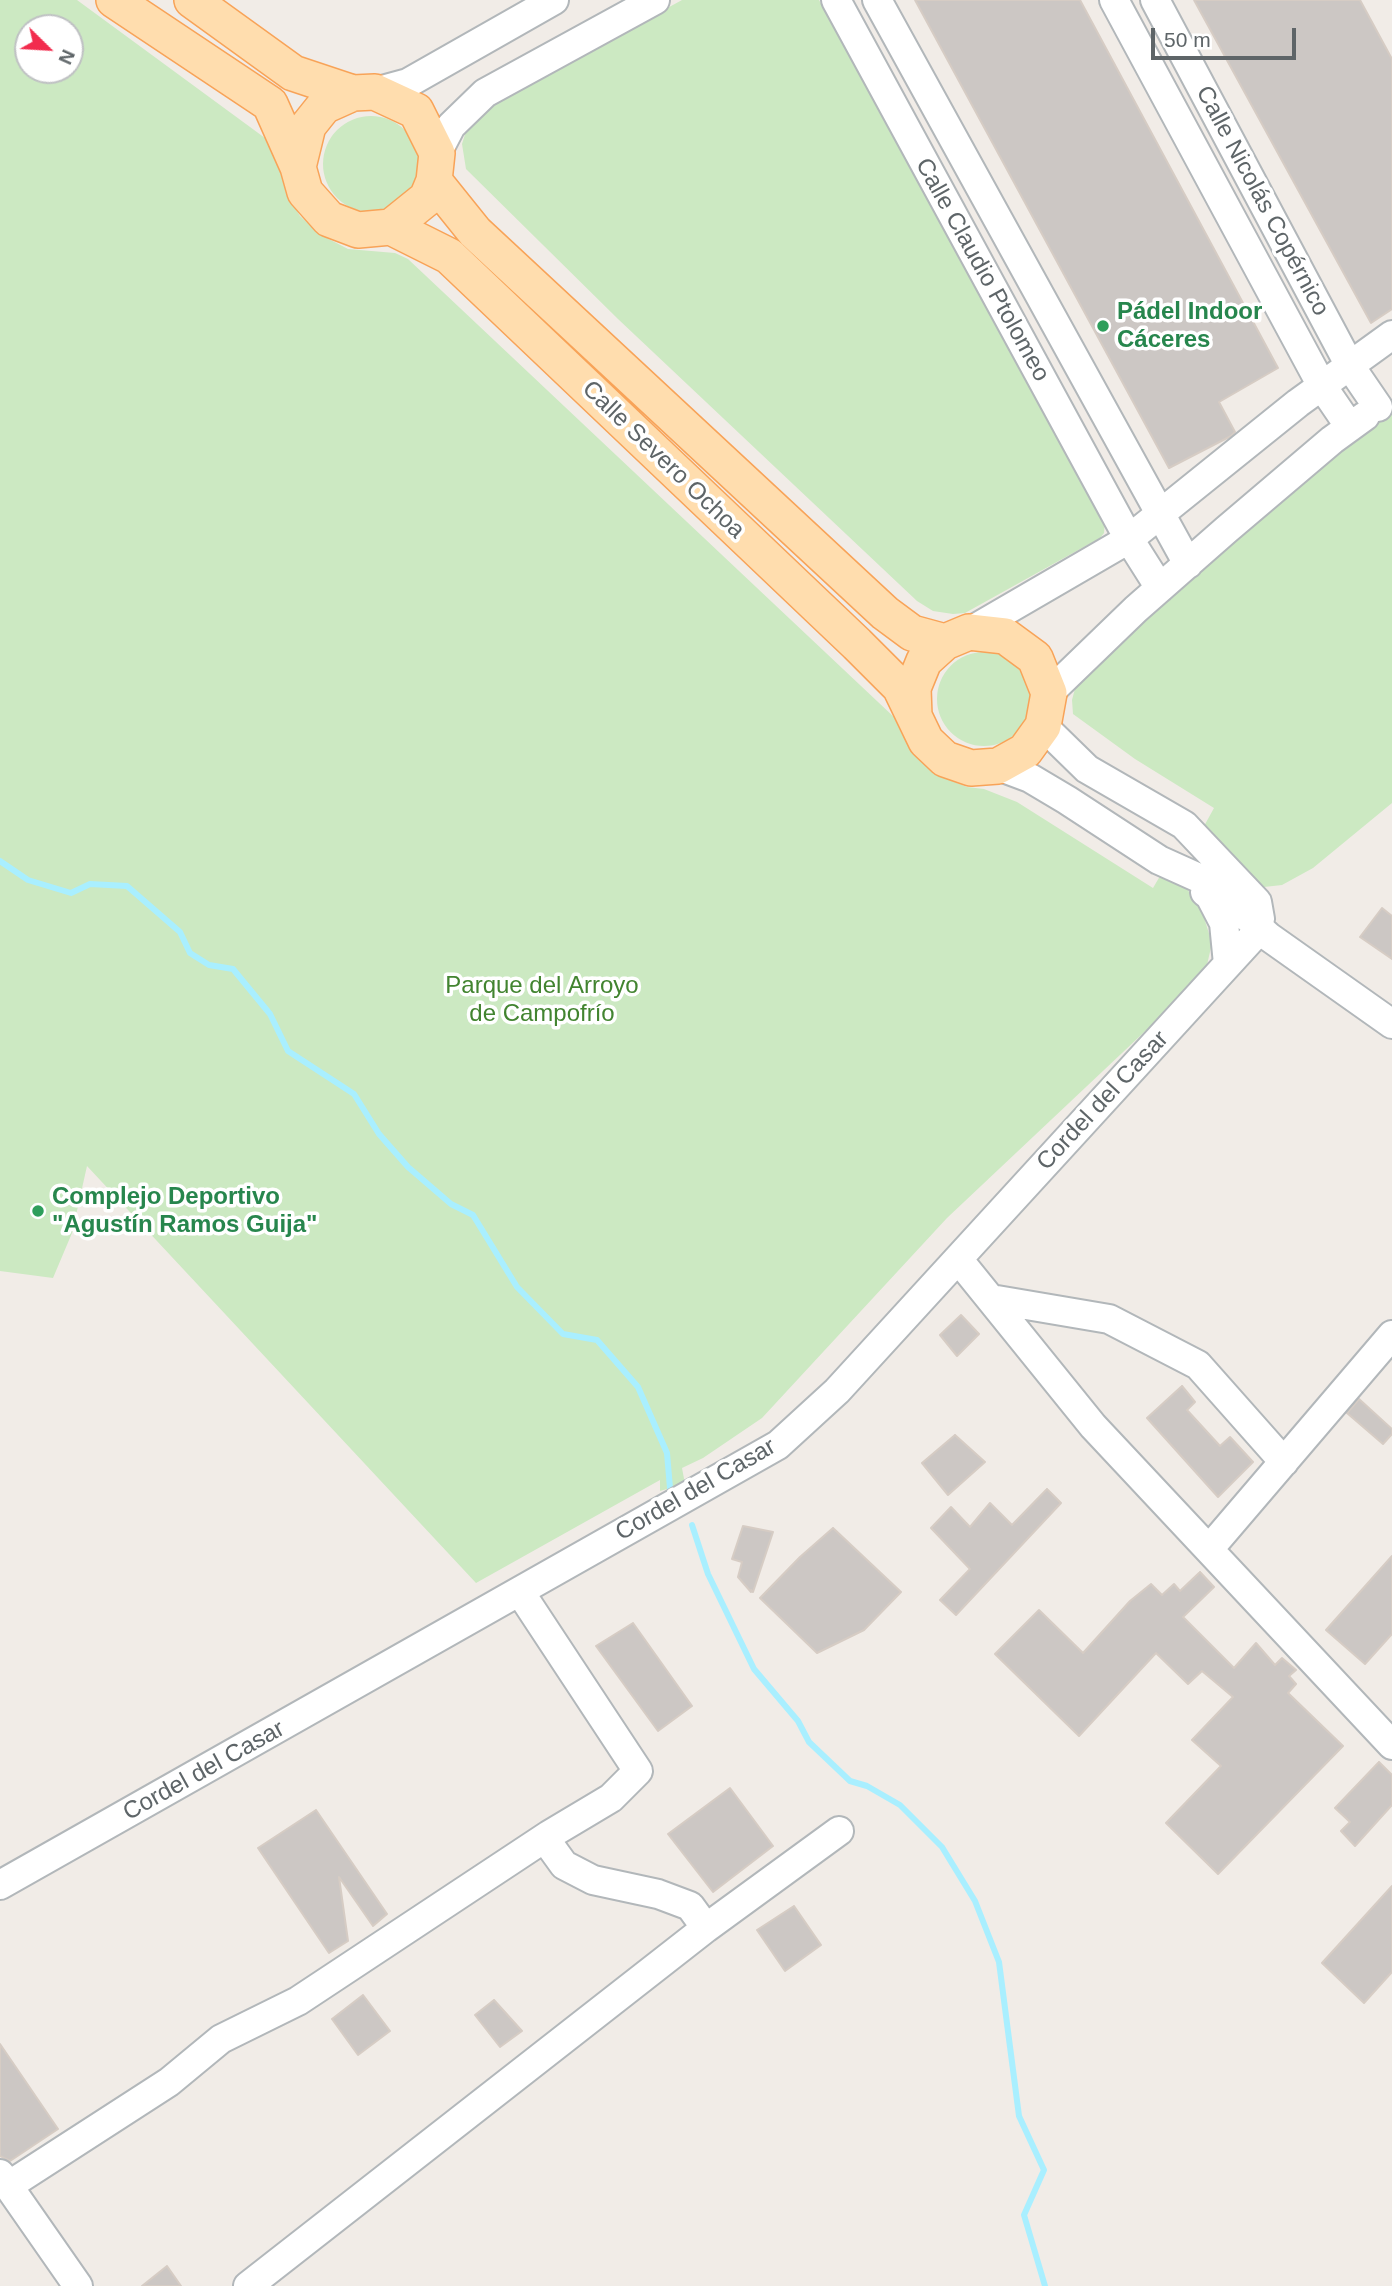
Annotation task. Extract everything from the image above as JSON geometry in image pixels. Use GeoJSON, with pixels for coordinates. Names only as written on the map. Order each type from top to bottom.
{"type":"FeatureCollection","features":[{"type":"Feature","properties":{"kind":"main road"},"geometry":{"type":"LineString","coordinates":[[114,0],[270,104],[298,167],[305,192],[329,219],[358,230],[391,227],[427,198],[435,167],[416,111],[364,92],[293,73],[192,0]]}},
{"type":"Feature","properties":{"kind":"main road"},"geometry":{"type":"LineString","coordinates":[[298,167],[308,126],[324,106],[364,92]]}},
{"type":"Feature","properties":{"kind":"main road","name":"Calle Severo Ochoa"},"geometry":{"type":"LineString","coordinates":[[435,167],[475,232],[885,613],[912,633],[957,637]]}},
{"type":"Feature","properties":{"kind":"main road","name":"Calle Severo Ochoa"},"geometry":{"type":"LineString","coordinates":[[391,227],[449,257],[857,644],[900,687],[914,716]]}},
{"type":"Feature","properties":{"kind":"main road"},"geometry":{"type":"LineString","coordinates":[[1005,636],[1035,658],[1046,710],[1025,751],[998,766],[971,768],[945,759],[926,741],[914,716],[913,688],[924,661],[957,637],[1005,636]]}},
{"type":"Feature","properties":{"kind":"street"},"geometry":{"type":"LineString","coordinates":[[364,92],[408,83],[554,0]]}},
{"type":"Feature","properties":{"kind":"street"},"geometry":{"type":"LineString","coordinates":[[435,167],[451,126],[485,93],[655,0]]}},
{"type":"Feature","properties":{"kind":"street","name":"Calle Claudio Ptolomeo"},"geometry":{"type":"LineString","coordinates":[[836,0],[1129,539],[1160,588]]}},
{"type":"Feature","properties":{"kind":"street","name":"Calle Claudio Ptolomeo"},"geometry":{"type":"LineString","coordinates":[[877,0],[1188,564]]}},
{"type":"Feature","properties":{"kind":"street","name":"Calle Nicolás Copérnico"},"geometry":{"type":"LineString","coordinates":[[1114,0],[1322,386],[1350,427]]}},
{"type":"Feature","properties":{"kind":"street","name":"Calle Nicolás Copérnico"},"geometry":{"type":"LineString","coordinates":[[1155,0],[1350,366],[1385,401]]}},
{"type":"Feature","properties":{"kind":"street"},"geometry":{"type":"LineString","coordinates":[[957,637],[1129,539],[1322,386],[1392,335]]}},
{"type":"Feature","properties":{"kind":"street"},"geometry":{"type":"LineString","coordinates":[[1261,928],[1257,902],[1184,825],[1087,769],[1046,710],[1160,588],[1350,427],[1385,401]]}},
{"type":"Feature","properties":{"kind":"street"},"geometry":{"type":"LineString","coordinates":[[998,766],[1039,784],[1159,860],[1210,883],[1276,942],[1392,1024]]}},
{"type":"Feature","properties":{"kind":"street"},"geometry":{"type":"LineString","coordinates":[[1183,870],[1200,853],[1201,843]]}},
{"type":"Feature","properties":{"kind":"street"},"geometry":{"type":"LineString","coordinates":[[1183,870],[1210,896],[1224,923],[1228,964]]}},
{"type":"Feature","properties":{"kind":"street","name":"Cordel del Casar"},"geometry":{"type":"LineString","coordinates":[[0,1885],[778,1445],[837,1391],[1261,928]]}},
{"type":"Feature","properties":{"kind":"street"},"geometry":{"type":"LineString","coordinates":[[958,1259],[1093,1426],[1392,1745]]}},
{"type":"Feature","properties":{"kind":"street"},"geometry":{"type":"LineString","coordinates":[[991,1299],[1109,1320],[1198,1365],[1284,1462]]}},
{"type":"Feature","properties":{"kind":"street"},"geometry":{"type":"LineString","coordinates":[[1210,1548],[1392,1335]]}},
{"type":"Feature","properties":{"kind":"street"},"geometry":{"type":"LineString","coordinates":[[78,2286],[4,2180],[169,2082],[221,2039],[298,2001],[549,1835],[611,1798],[638,1772],[520,1592]]}},
{"type":"Feature","properties":{"kind":"street"},"geometry":{"type":"LineString","coordinates":[[248,2286],[706,1928],[839,1831]]}},
{"type":"Feature","properties":{"kind":"street"},"geometry":{"type":"LineString","coordinates":[[549,1835],[551,1847],[564,1865],[593,1880],[658,1894],[690,1906],[706,1928]]}},
{"type":"Feature","properties":{"kind":"green space","name":"Parque del Arroyo de Campofrío"},"geometry":{"type":"Polygon","coordinates":[[[0,0],[77,0],[265,138],[275,149],[282,165],[286,193],[300,216],[321,235],[348,249],[395,253],[408,259],[895,718],[902,733],[933,773],[967,787],[984,789],[1017,802],[1153,888],[1163,871],[1184,885],[1201,908],[1212,943],[1207,965],[1191,988],[947,1218],[762,1418],[703,1458],[682,1468],[685,1484],[660,1491],[660,1480],[476,1583],[87,1166],[72,1233],[53,1278],[0,1271],[0,0]]]}},
{"type":"Feature","properties":{"kind":"green space"},"geometry":{"type":"Polygon","coordinates":[[[682,0],[819,0],[1105,520],[1104,533],[1100,538],[965,613],[933,611],[917,601],[618,319],[466,169],[462,144],[467,128],[491,105],[682,0]]]}},
{"type":"Feature","properties":{"kind":"green space"},"geometry":{"type":"Polygon","coordinates":[[[371,116],[389,120],[405,130],[415,146],[419,164],[415,182],[405,198],[389,208],[371,212],[353,208],[337,198],[327,182],[323,164],[327,146],[337,130],[353,120],[371,116]]]}},
{"type":"Feature","properties":{"kind":"green space"},"geometry":{"type":"Polygon","coordinates":[[[1392,411],[1392,803],[1313,868],[1282,885],[1264,887],[1246,879],[1203,828],[1214,808],[1135,759],[1073,714],[1072,700],[1076,685],[1177,588],[1353,440],[1392,411]]]}},
{"type":"Feature","properties":{"kind":"green space"},"geometry":{"type":"Polygon","coordinates":[[[984,652],[1002,655],[1017,666],[1028,681],[1031,699],[1028,717],[1017,732],[1002,743],[984,746],[966,743],[951,732],[940,717],[937,699],[940,681],[951,666],[966,655],[984,652]]]}},
{"type":"Feature","properties":{"kind":"building"},"geometry":{"type":"Polygon","coordinates":[[[915,0],[1080,0],[1278,368],[1219,402],[1235,432],[1231,436],[1169,468],[915,0]]]}},
{"type":"Feature","properties":{"kind":"building"},"geometry":{"type":"Polygon","coordinates":[[[1194,0],[1360,0],[1392,59],[1392,309],[1371,323],[1194,0]]]}},
{"type":"Feature","properties":{"kind":"building"},"geometry":{"type":"Polygon","coordinates":[[[1382,908],[1392,916],[1392,959],[1360,937],[1382,908]]]}},
{"type":"Feature","properties":{"kind":"building"},"geometry":{"type":"Polygon","coordinates":[[[961,1315],[979,1334],[957,1356],[940,1335],[961,1315]]]}},
{"type":"Feature","properties":{"kind":"building"},"geometry":{"type":"Polygon","coordinates":[[[1182,1386],[1195,1402],[1187,1410],[1220,1446],[1230,1437],[1253,1462],[1218,1497],[1147,1418],[1182,1386]]]}},
{"type":"Feature","properties":{"kind":"building"},"geometry":{"type":"Polygon","coordinates":[[[1359,1399],[1392,1429],[1392,1434],[1383,1444],[1347,1413],[1359,1399]]]}},
{"type":"Feature","properties":{"kind":"building"},"geometry":{"type":"Polygon","coordinates":[[[955,1435],[985,1462],[948,1495],[922,1463],[955,1435]]]}},
{"type":"Feature","properties":{"kind":"building"},"geometry":{"type":"Polygon","coordinates":[[[1047,1489],[1061,1503],[956,1615],[940,1600],[970,1569],[931,1528],[951,1507],[970,1527],[990,1503],[1012,1525],[1047,1489]]]}},
{"type":"Feature","properties":{"kind":"building"},"geometry":{"type":"Polygon","coordinates":[[[743,1526],[773,1532],[753,1592],[738,1577],[742,1562],[732,1559],[743,1526]]]}},
{"type":"Feature","properties":{"kind":"building"},"geometry":{"type":"Polygon","coordinates":[[[833,1528],[901,1592],[864,1630],[817,1653],[760,1598],[833,1528]]]}},
{"type":"Feature","properties":{"kind":"building"},"geometry":{"type":"Polygon","coordinates":[[[1392,1556],[1392,1634],[1365,1664],[1326,1630],[1392,1556]]]}},
{"type":"Feature","properties":{"kind":"building"},"geometry":{"type":"Polygon","coordinates":[[[1200,1572],[1214,1587],[1183,1617],[1234,1668],[1256,1643],[1275,1665],[1282,1658],[1296,1670],[1289,1676],[1296,1684],[1288,1693],[1343,1746],[1218,1874],[1166,1823],[1221,1766],[1192,1740],[1233,1697],[1202,1671],[1188,1684],[1156,1653],[1079,1736],[995,1654],[1039,1610],[1083,1653],[1130,1601],[1151,1584],[1162,1595],[1174,1584],[1180,1591],[1200,1572]]]}},
{"type":"Feature","properties":{"kind":"building"},"geometry":{"type":"Polygon","coordinates":[[[633,1623],[692,1706],[658,1731],[596,1646],[633,1623]]]}},
{"type":"Feature","properties":{"kind":"building"},"geometry":{"type":"Polygon","coordinates":[[[1379,1762],[1392,1775],[1392,1805],[1355,1846],[1341,1831],[1350,1822],[1335,1808],[1379,1762]]]}},
{"type":"Feature","properties":{"kind":"building"},"geometry":{"type":"Polygon","coordinates":[[[730,1788],[773,1846],[713,1892],[668,1834],[730,1788]]]}},
{"type":"Feature","properties":{"kind":"building"},"geometry":{"type":"Polygon","coordinates":[[[316,1810],[387,1914],[373,1926],[339,1877],[348,1941],[329,1953],[258,1848],[316,1810]]]}},
{"type":"Feature","properties":{"kind":"building"},"geometry":{"type":"Polygon","coordinates":[[[1392,1886],[1392,1972],[1364,2003],[1322,1963],[1392,1886]]]}},
{"type":"Feature","properties":{"kind":"building"},"geometry":{"type":"Polygon","coordinates":[[[794,1906],[821,1945],[785,1971],[757,1930],[794,1906]]]}},
{"type":"Feature","properties":{"kind":"building"},"geometry":{"type":"Polygon","coordinates":[[[363,1995],[390,2031],[358,2055],[332,2019],[363,1995]]]}},
{"type":"Feature","properties":{"kind":"building"},"geometry":{"type":"Polygon","coordinates":[[[494,2000],[522,2031],[500,2047],[475,2015],[494,2000]]]}},
{"type":"Feature","properties":{"kind":"building"},"geometry":{"type":"Polygon","coordinates":[[[0,2044],[58,2129],[10,2161],[0,2156],[0,2044]]]}},
{"type":"Feature","properties":{"kind":"building"},"geometry":{"type":"Polygon","coordinates":[[[167,2266],[181,2286],[142,2286],[167,2266]]]}},
{"type":"Feature","properties":{"kind":"waterway"},"geometry":{"type":"LineString","coordinates":[[0,861],[28,880],[71,893],[90,884],[127,886],[180,932],[190,953],[209,965],[233,969],[270,1014],[288,1051],[354,1094],[379,1134],[408,1167],[451,1204],[473,1215],[517,1287],[563,1334],[597,1340],[638,1387],[667,1453],[670,1488]]}},
{"type":"Feature","properties":{"kind":"waterway"},"geometry":{"type":"LineString","coordinates":[[692,1525],[708,1574],[754,1669],[798,1721],[809,1742],[850,1781],[867,1786],[900,1805],[942,1847],[975,1901],[999,1962],[1019,2116],[1044,2170],[1024,2215],[1045,2286]]}},
{"type":"Feature","properties":{"kind":"place","name":"Pádel Indoor Cáceres"},"geometry":{"type":"Point","coordinates":[1103,326]}},
{"type":"Feature","properties":{"kind":"place","name":"Complejo Deportivo \"Agustín Ramos Guija\""},"geometry":{"type":"Point","coordinates":[38,1211]}}]}
